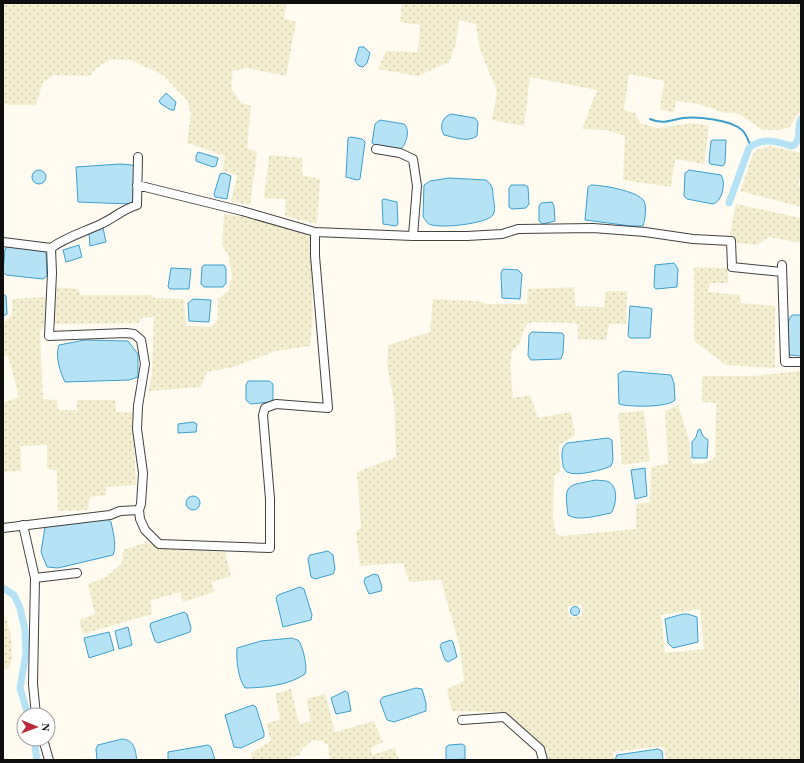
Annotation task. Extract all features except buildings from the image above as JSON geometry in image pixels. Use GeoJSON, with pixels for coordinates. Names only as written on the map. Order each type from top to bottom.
{"type":"FeatureCollection","features":[{"type":"Feature","properties":{"kind":"street"},"geometry":{"type":"LineString","coordinates":[[376,149],[400,153],[413,159],[417,186],[413,236]]}},
{"type":"Feature","properties":{"kind":"street"},"geometry":{"type":"LineString","coordinates":[[3,242],[51,248],[63,239],[103,223],[126,208],[137,205],[138,157]]}},
{"type":"Feature","properties":{"kind":"street"},"geometry":{"type":"LineString","coordinates":[[137,186],[242,211],[315,232],[413,236],[467,236],[502,234],[518,229],[593,228],[645,232],[693,239],[731,242],[732,267],[782,268],[785,362],[801,362]]}},
{"type":"Feature","properties":{"kind":"street"},"geometry":{"type":"LineString","coordinates":[[51,248],[52,273],[48,336],[126,333],[134,334],[141,340],[145,364],[138,406],[137,429],[143,473],[142,504],[139,510],[140,519],[145,530],[159,544],[270,548],[270,500],[263,415],[265,408],[276,404],[328,408],[315,256],[315,232]]}},
{"type":"Feature","properties":{"kind":"street"},"geometry":{"type":"LineString","coordinates":[[3,528],[139,510]]}},
{"type":"Feature","properties":{"kind":"street"},"geometry":{"type":"LineString","coordinates":[[23,526],[35,578],[33,684],[35,707]]}},
{"type":"Feature","properties":{"kind":"street"},"geometry":{"type":"LineString","coordinates":[[35,578],[77,573]]}},
{"type":"Feature","properties":{"kind":"street"},"geometry":{"type":"LineString","coordinates":[[462,720],[504,717],[540,749],[543,760]]}},
{"type":"Feature","properties":{"kind":"street"},"geometry":{"type":"LineString","coordinates":[[45,747],[49,760]]}},
{"type":"Feature","properties":{"kind":"shaded area"},"geometry":{"type":"Polygon","coordinates":[[[3,3],[287,3],[284,18],[296,22],[286,76],[247,68],[233,71],[231,88],[241,103],[251,106],[247,148],[257,152],[250,205],[231,201],[237,176],[223,170],[225,156],[187,143],[191,114],[187,100],[163,75],[131,60],[111,59],[97,68],[89,76],[54,75],[43,82],[36,105],[10,105],[3,102],[3,3]]]}},
{"type":"Feature","properties":{"kind":"shaded area"},"geometry":{"type":"Polygon","coordinates":[[[402,3],[801,3],[801,110],[789,128],[778,130],[763,130],[737,113],[725,113],[699,104],[676,101],[674,113],[660,109],[664,81],[629,74],[624,110],[635,113],[640,123],[657,128],[693,123],[709,126],[704,164],[675,159],[671,187],[623,180],[625,136],[607,130],[582,129],[597,90],[530,77],[524,126],[492,120],[497,91],[480,50],[476,24],[459,20],[456,44],[449,62],[418,76],[378,69],[386,51],[418,52],[420,25],[400,22],[402,3]]]}},
{"type":"Feature","properties":{"kind":"shaded area"},"geometry":{"type":"Polygon","coordinates":[[[770,146],[801,153],[801,173],[798,186],[801,187],[801,207],[740,191],[753,154],[758,149],[770,146]]]}},
{"type":"Feature","properties":{"kind":"shaded area"},"geometry":{"type":"Polygon","coordinates":[[[269,155],[302,158],[302,175],[320,179],[317,224],[285,216],[286,199],[264,198],[269,155]]]}},
{"type":"Feature","properties":{"kind":"shaded area"},"geometry":{"type":"Polygon","coordinates":[[[736,204],[801,218],[801,243],[769,237],[757,245],[738,243],[730,234],[736,204]]]}},
{"type":"Feature","properties":{"kind":"shaded area"},"geometry":{"type":"Polygon","coordinates":[[[224,214],[245,217],[309,235],[311,240],[313,315],[310,346],[276,351],[234,367],[207,372],[201,387],[149,391],[152,371],[154,317],[142,318],[138,323],[54,324],[55,287],[78,289],[80,295],[151,295],[154,298],[184,299],[186,326],[212,327],[218,320],[218,299],[229,290],[232,276],[229,257],[222,245],[224,214]]]}},
{"type":"Feature","properties":{"kind":"shaded area"},"geometry":{"type":"Polygon","coordinates":[[[694,267],[728,268],[728,283],[710,283],[708,292],[740,295],[741,303],[775,306],[775,368],[726,365],[694,341],[694,267]]]}},
{"type":"Feature","properties":{"kind":"shaded area"},"geometry":{"type":"Polygon","coordinates":[[[574,287],[575,306],[604,307],[606,291],[627,291],[626,324],[609,324],[606,340],[578,339],[578,326],[574,323],[532,322],[526,325],[519,344],[512,352],[510,365],[513,398],[530,395],[538,418],[571,412],[575,435],[559,445],[560,471],[554,476],[553,517],[556,533],[561,536],[636,529],[636,504],[650,502],[651,467],[668,464],[665,411],[678,405],[689,440],[691,461],[693,464],[710,461],[715,457],[716,403],[702,402],[702,376],[752,376],[801,371],[801,679],[799,681],[801,760],[666,760],[664,746],[613,752],[614,760],[548,760],[545,751],[538,741],[511,716],[504,712],[452,711],[447,689],[464,681],[459,644],[441,580],[409,582],[403,563],[360,566],[356,532],[361,528],[357,472],[396,457],[394,400],[387,366],[388,345],[430,332],[433,299],[477,301],[487,304],[527,304],[528,289],[574,287]],[[582,605],[568,606],[568,617],[582,616],[582,605]],[[700,609],[661,615],[665,653],[704,649],[700,609]]]}},
{"type":"Feature","properties":{"kind":"shaded area"},"geometry":{"type":"Polygon","coordinates":[[[46,297],[45,325],[40,332],[43,399],[57,400],[58,410],[77,410],[77,400],[115,400],[116,412],[135,412],[133,433],[136,485],[106,487],[106,495],[90,497],[88,510],[58,511],[57,470],[47,469],[47,445],[21,446],[21,471],[3,472],[3,403],[19,397],[8,356],[3,356],[3,323],[12,315],[12,299],[46,297]]]}},
{"type":"Feature","properties":{"kind":"shaded area"},"geometry":{"type":"Polygon","coordinates":[[[644,411],[650,461],[622,465],[618,413],[644,411]]]}},
{"type":"Feature","properties":{"kind":"shaded area"},"geometry":{"type":"Polygon","coordinates":[[[147,542],[157,547],[225,552],[231,576],[212,582],[214,592],[183,602],[180,592],[150,601],[152,614],[83,634],[79,620],[95,614],[88,584],[106,577],[122,563],[123,550],[147,542]]]}},
{"type":"Feature","properties":{"kind":"shaded area"},"geometry":{"type":"Polygon","coordinates":[[[3,614],[7,620],[11,638],[12,659],[8,669],[3,669],[3,614]]]}},
{"type":"Feature","properties":{"kind":"shaded area"},"geometry":{"type":"Polygon","coordinates":[[[291,689],[299,724],[311,721],[306,699],[325,694],[335,732],[374,721],[383,742],[371,748],[372,755],[395,748],[399,760],[330,760],[328,745],[322,741],[313,740],[302,749],[300,755],[291,758],[290,760],[252,760],[251,753],[271,741],[266,724],[280,719],[275,694],[291,689]]]}},
{"type":"Feature","properties":{"kind":"water"},"geometry":{"type":"Polygon","coordinates":[[[359,47],[364,47],[370,53],[367,63],[363,67],[359,66],[355,61],[359,47]]]}},
{"type":"Feature","properties":{"kind":"water"},"geometry":{"type":"Polygon","coordinates":[[[166,93],[176,102],[174,110],[171,110],[161,104],[159,101],[166,93]]]}},
{"type":"Feature","properties":{"kind":"water"},"geometry":{"type":"Polygon","coordinates":[[[451,114],[475,118],[478,122],[477,136],[465,139],[444,135],[442,132],[442,123],[445,117],[451,114]]]}},
{"type":"Feature","properties":{"kind":"water"},"geometry":{"type":"Polygon","coordinates":[[[380,120],[404,124],[407,130],[407,137],[405,144],[401,149],[375,145],[372,143],[375,124],[380,120]]]}},
{"type":"Feature","properties":{"kind":"water"},"geometry":{"type":"Polygon","coordinates":[[[351,137],[362,139],[365,142],[360,179],[357,180],[346,177],[348,138],[351,137]]]}},
{"type":"Feature","properties":{"kind":"water"},"geometry":{"type":"Polygon","coordinates":[[[726,140],[725,163],[723,166],[710,164],[711,141],[726,140]]]}},
{"type":"Feature","properties":{"kind":"water"},"geometry":{"type":"Polygon","coordinates":[[[198,152],[218,158],[216,166],[213,167],[196,161],[198,152]]]}},
{"type":"Feature","properties":{"kind":"water"},"geometry":{"type":"Polygon","coordinates":[[[120,164],[132,165],[135,168],[133,202],[131,204],[78,202],[76,167],[120,164]]]}},
{"type":"Feature","properties":{"kind":"water"},"geometry":{"type":"Polygon","coordinates":[[[36,170],[42,170],[46,174],[46,180],[42,184],[36,184],[32,180],[32,174],[36,170]]]}},
{"type":"Feature","properties":{"kind":"water"},"geometry":{"type":"Polygon","coordinates":[[[689,170],[721,175],[723,178],[723,191],[716,202],[713,204],[687,199],[684,196],[685,173],[689,170]]]}},
{"type":"Feature","properties":{"kind":"water"},"geometry":{"type":"Polygon","coordinates":[[[224,173],[231,176],[227,199],[215,197],[214,194],[220,174],[224,173]]]}},
{"type":"Feature","properties":{"kind":"water"},"geometry":{"type":"Polygon","coordinates":[[[449,178],[486,180],[491,185],[493,191],[495,208],[493,215],[482,221],[462,225],[442,226],[428,223],[423,217],[424,185],[430,181],[449,178]]]}},
{"type":"Feature","properties":{"kind":"water"},"geometry":{"type":"Polygon","coordinates":[[[511,185],[525,185],[528,187],[529,204],[526,208],[512,209],[509,207],[509,188],[511,185]]]}},
{"type":"Feature","properties":{"kind":"water"},"geometry":{"type":"Polygon","coordinates":[[[591,185],[619,189],[640,197],[644,201],[645,207],[643,226],[631,226],[585,220],[588,187],[591,185]]]}},
{"type":"Feature","properties":{"kind":"water"},"geometry":{"type":"Polygon","coordinates":[[[384,199],[397,202],[398,224],[396,226],[383,224],[382,200],[384,199]]]}},
{"type":"Feature","properties":{"kind":"water"},"geometry":{"type":"Polygon","coordinates":[[[552,202],[554,206],[555,221],[543,224],[539,221],[539,206],[541,203],[552,202]]]}},
{"type":"Feature","properties":{"kind":"water"},"geometry":{"type":"Polygon","coordinates":[[[103,228],[106,242],[90,246],[89,233],[103,228]]]}},
{"type":"Feature","properties":{"kind":"water"},"geometry":{"type":"Polygon","coordinates":[[[79,245],[82,257],[66,262],[63,250],[79,245]]]}},
{"type":"Feature","properties":{"kind":"water"},"geometry":{"type":"Polygon","coordinates":[[[8,247],[46,251],[47,276],[43,279],[6,275],[3,272],[5,249],[8,247]]]}},
{"type":"Feature","properties":{"kind":"water"},"geometry":{"type":"Polygon","coordinates":[[[674,263],[678,269],[677,287],[656,289],[654,287],[655,265],[674,263]]]}},
{"type":"Feature","properties":{"kind":"water"},"geometry":{"type":"Polygon","coordinates":[[[204,265],[224,265],[226,269],[226,283],[223,287],[204,287],[201,284],[202,267],[204,265]]]}},
{"type":"Feature","properties":{"kind":"water"},"geometry":{"type":"Polygon","coordinates":[[[171,268],[191,269],[189,289],[170,289],[168,287],[171,268]]]}},
{"type":"Feature","properties":{"kind":"water"},"geometry":{"type":"Polygon","coordinates":[[[503,269],[518,270],[522,274],[520,299],[502,298],[501,273],[503,269]]]}},
{"type":"Feature","properties":{"kind":"water"},"geometry":{"type":"Polygon","coordinates":[[[3,294],[6,296],[7,314],[3,316],[3,294]]]}},
{"type":"Feature","properties":{"kind":"water"},"geometry":{"type":"Polygon","coordinates":[[[193,299],[211,300],[209,322],[189,321],[188,303],[193,299]]]}},
{"type":"Feature","properties":{"kind":"water"},"geometry":{"type":"Polygon","coordinates":[[[630,306],[652,309],[650,338],[630,338],[628,336],[630,306]]]}},
{"type":"Feature","properties":{"kind":"water"},"geometry":{"type":"Polygon","coordinates":[[[792,315],[801,315],[801,356],[790,355],[789,351],[787,329],[792,315]]]}},
{"type":"Feature","properties":{"kind":"water"},"geometry":{"type":"Polygon","coordinates":[[[532,332],[562,333],[564,335],[563,353],[561,359],[531,360],[528,356],[529,335],[532,332]]]}},
{"type":"Feature","properties":{"kind":"water"},"geometry":{"type":"Polygon","coordinates":[[[85,340],[128,341],[138,354],[138,377],[129,380],[65,382],[61,374],[59,364],[59,345],[85,340]]]}},
{"type":"Feature","properties":{"kind":"water"},"geometry":{"type":"Polygon","coordinates":[[[623,371],[671,375],[674,383],[675,400],[671,403],[656,406],[631,406],[619,404],[618,374],[623,371]]]}},
{"type":"Feature","properties":{"kind":"water"},"geometry":{"type":"Polygon","coordinates":[[[248,381],[269,381],[273,384],[273,399],[270,402],[251,404],[246,400],[246,385],[248,381]]]}},
{"type":"Feature","properties":{"kind":"water"},"geometry":{"type":"Polygon","coordinates":[[[193,422],[197,424],[196,432],[178,433],[178,424],[193,422]]]}},
{"type":"Feature","properties":{"kind":"water"},"geometry":{"type":"Polygon","coordinates":[[[700,429],[703,436],[708,440],[707,458],[692,458],[692,442],[700,429]]]}},
{"type":"Feature","properties":{"kind":"water"},"geometry":{"type":"Polygon","coordinates":[[[608,438],[612,440],[613,460],[611,466],[596,471],[576,474],[567,472],[564,469],[562,453],[563,448],[567,443],[608,438]]]}},
{"type":"Feature","properties":{"kind":"water"},"geometry":{"type":"Polygon","coordinates":[[[645,468],[647,496],[635,499],[631,470],[645,468]]]}},
{"type":"Feature","properties":{"kind":"water"},"geometry":{"type":"Polygon","coordinates":[[[596,480],[608,481],[614,488],[616,497],[611,513],[583,518],[568,515],[566,497],[569,488],[573,485],[596,480]]]}},
{"type":"Feature","properties":{"kind":"water"},"geometry":{"type":"Polygon","coordinates":[[[193,496],[198,498],[200,503],[198,508],[193,510],[188,508],[186,503],[188,498],[193,496]]]}},
{"type":"Feature","properties":{"kind":"water"},"geometry":{"type":"Polygon","coordinates":[[[107,519],[111,522],[114,534],[115,547],[113,555],[58,568],[47,567],[41,552],[45,527],[107,519]]]}},
{"type":"Feature","properties":{"kind":"water"},"geometry":{"type":"Polygon","coordinates":[[[328,551],[333,555],[335,569],[333,574],[315,579],[311,577],[308,559],[310,555],[328,551]]]}},
{"type":"Feature","properties":{"kind":"water"},"geometry":{"type":"Polygon","coordinates":[[[374,574],[378,575],[382,587],[381,591],[369,594],[364,582],[365,578],[374,574]]]}},
{"type":"Feature","properties":{"kind":"water"},"geometry":{"type":"Polygon","coordinates":[[[300,587],[304,589],[312,615],[311,620],[283,627],[276,598],[278,595],[300,587]]]}},
{"type":"Feature","properties":{"kind":"water"},"geometry":{"type":"Polygon","coordinates":[[[573,607],[577,607],[579,611],[577,615],[573,615],[571,613],[571,609],[573,607]]]}},
{"type":"Feature","properties":{"kind":"water"},"geometry":{"type":"Polygon","coordinates":[[[184,612],[187,614],[191,628],[190,632],[158,643],[155,641],[150,626],[151,623],[184,612]]]}},
{"type":"Feature","properties":{"kind":"water"},"geometry":{"type":"Polygon","coordinates":[[[683,614],[697,617],[698,642],[673,648],[668,643],[665,619],[683,614]]]}},
{"type":"Feature","properties":{"kind":"water"},"geometry":{"type":"Polygon","coordinates":[[[128,627],[132,645],[119,649],[115,631],[128,627]]]}},
{"type":"Feature","properties":{"kind":"water"},"geometry":{"type":"Polygon","coordinates":[[[109,632],[114,650],[89,658],[84,638],[109,632]]]}},
{"type":"Feature","properties":{"kind":"water"},"geometry":{"type":"Polygon","coordinates":[[[292,638],[298,640],[302,647],[306,671],[305,674],[292,681],[284,683],[245,688],[238,669],[237,648],[261,641],[292,638]]]}},
{"type":"Feature","properties":{"kind":"water"},"geometry":{"type":"Polygon","coordinates":[[[451,640],[453,642],[457,657],[448,662],[445,660],[440,646],[442,643],[451,640]]]}},
{"type":"Feature","properties":{"kind":"water"},"geometry":{"type":"Polygon","coordinates":[[[416,688],[422,689],[426,703],[426,711],[394,722],[387,720],[380,701],[383,697],[416,688]]]}},
{"type":"Feature","properties":{"kind":"water"},"geometry":{"type":"Polygon","coordinates":[[[345,691],[348,693],[351,711],[336,714],[331,698],[345,691]]]}},
{"type":"Feature","properties":{"kind":"water"},"geometry":{"type":"Polygon","coordinates":[[[253,705],[256,707],[264,737],[241,748],[234,747],[225,715],[253,705]]]}},
{"type":"Feature","properties":{"kind":"water"},"geometry":{"type":"Polygon","coordinates":[[[122,739],[132,743],[137,760],[97,760],[96,749],[98,745],[122,739]]]}},
{"type":"Feature","properties":{"kind":"water"},"geometry":{"type":"Polygon","coordinates":[[[462,744],[465,746],[465,759],[446,760],[446,747],[449,745],[462,744]]]}},
{"type":"Feature","properties":{"kind":"water"},"geometry":{"type":"Polygon","coordinates":[[[208,745],[211,747],[215,760],[168,760],[168,752],[208,745]]]}},
{"type":"Feature","properties":{"kind":"water"},"geometry":{"type":"Polygon","coordinates":[[[658,749],[662,751],[663,760],[615,760],[617,755],[658,749]]]}},
{"type":"Feature","properties":{"kind":"waterway"},"geometry":{"type":"LineString","coordinates":[[650,119],[659,122],[683,118],[722,121],[742,130],[751,146]]}},
{"type":"Feature","properties":{"kind":"waterway"},"geometry":{"type":"LineString","coordinates":[[729,203],[749,148],[759,142],[764,141],[791,146],[795,144],[798,138],[801,119]]}},
{"type":"Feature","properties":{"kind":"waterway"},"geometry":{"type":"LineString","coordinates":[[3,588],[14,595],[20,608],[25,630],[26,653],[20,688],[26,707]]}},
{"type":"Feature","properties":{"kind":"waterway"},"geometry":{"type":"LineString","coordinates":[[35,747],[37,760]]}}]}
